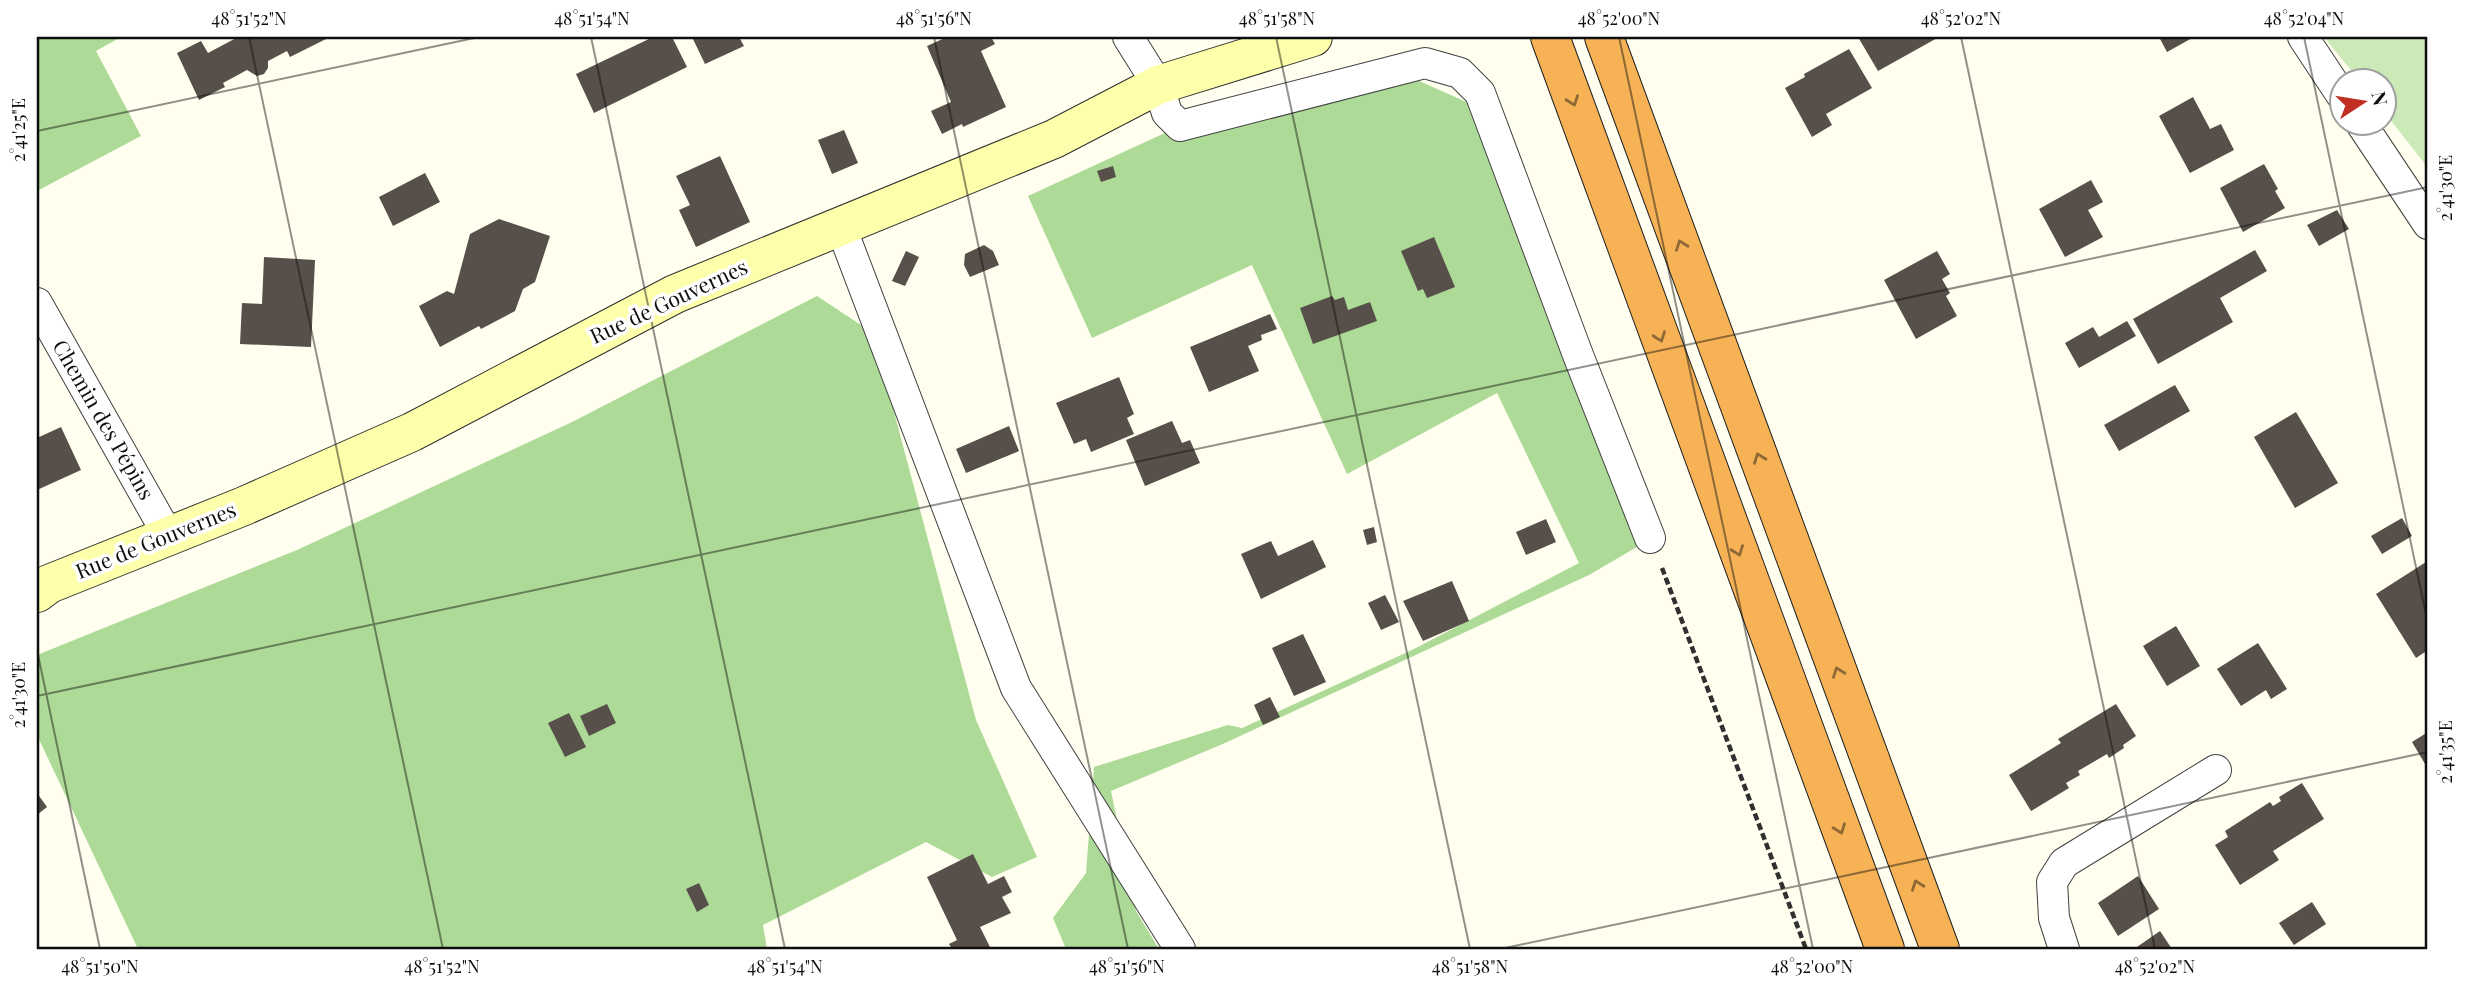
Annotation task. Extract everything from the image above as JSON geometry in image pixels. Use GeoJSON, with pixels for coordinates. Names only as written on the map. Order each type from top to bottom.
{"type":"FeatureCollection","features":[{"type":"Feature","properties":{"kind":"highway"},"geometry":{"type":"LineString","coordinates":[[1550,37],[1885,949]]}},
{"type":"Feature","properties":{"kind":"highway"},"geometry":{"type":"LineString","coordinates":[[1604,37],[1940,949]]}},
{"type":"Feature","properties":{"kind":"street"},"geometry":{"type":"LineString","coordinates":[[1128,37],[1158,85],[1167,113],[1180,126],[1425,63],[1460,73],[1480,93],[1650,538]]}},
{"type":"Feature","properties":{"kind":"street","name":"Rue de Gouvernes"},"geometry":{"type":"LineString","coordinates":[[37,593],[49,584],[169,537],[412,432],[675,295],[1054,139],[1158,85],[1313,37]]}},
{"type":"Feature","properties":{"kind":"street"},"geometry":{"type":"LineString","coordinates":[[2303,37],[2328,74]]}},
{"type":"Feature","properties":{"kind":"street"},"geometry":{"type":"LineString","coordinates":[[2369,136],[2428,225]]}},
{"type":"Feature","properties":{"kind":"street"},"geometry":{"type":"LineString","coordinates":[[841,227],[1016,688],[1180,949]]}},
{"type":"Feature","properties":{"kind":"street","name":"Chemin des Pépins"},"geometry":{"type":"LineString","coordinates":[[37,303],[169,537]]}},
{"type":"Feature","properties":{"kind":"street"},"geometry":{"type":"LineString","coordinates":[[2064,949],[2054,918],[2052,882],[2064,863],[2216,770]]}},
{"type":"Feature","properties":{"kind":"path"},"geometry":{"type":"LineString","coordinates":[[1650,538],[1806,949]]}},
{"type":"Feature","properties":{"kind":"green space"},"geometry":{"type":"Polygon","coordinates":[[[37,37],[121,37],[96,51],[141,136],[37,191],[37,37]]]}},
{"type":"Feature","properties":{"kind":"green space"},"geometry":{"type":"Polygon","coordinates":[[[2324,37],[2428,37],[2428,168],[2398,130],[2398,66],[2348,66],[2324,37]]]}},
{"type":"Feature","properties":{"kind":"green space"},"geometry":{"type":"Polygon","coordinates":[[[1397,71],[1473,105],[1642,544],[1589,575],[1225,743],[1111,791],[1136,911],[1159,949],[1066,949],[1053,918],[1086,873],[1094,767],[1228,725],[1242,728],[1414,649],[1579,563],[1497,393],[1347,474],[1252,265],[1092,338],[1028,196],[1180,126],[1397,71]]]}},
{"type":"Feature","properties":{"kind":"green space"},"geometry":{"type":"Polygon","coordinates":[[[817,296],[873,333],[976,720],[1037,857],[992,877],[926,842],[763,925],[767,949],[138,949],[37,735],[37,655],[297,550],[572,422],[817,296]]]}},
{"type":"Feature","properties":{"kind":"building"},"geometry":{"type":"Polygon","coordinates":[[[238,37],[330,37],[290,57],[287,51],[268,61],[264,74],[257,76],[247,70],[223,83],[225,87],[199,100],[177,53],[201,41],[208,53],[238,37]]]}},
{"type":"Feature","properties":{"kind":"building"},"geometry":{"type":"Polygon","coordinates":[[[653,37],[672,37],[687,67],[594,113],[576,74],[653,37]]]}},
{"type":"Feature","properties":{"kind":"building"},"geometry":{"type":"Polygon","coordinates":[[[692,37],[739,37],[744,46],[705,64],[692,37]]]}},
{"type":"Feature","properties":{"kind":"building"},"geometry":{"type":"Polygon","coordinates":[[[947,37],[991,37],[995,44],[981,51],[1006,107],[942,134],[931,111],[951,102],[927,46],[947,37]]]}},
{"type":"Feature","properties":{"kind":"building"},"geometry":{"type":"Polygon","coordinates":[[[1858,37],[1939,37],[1878,71],[1858,37]]]}},
{"type":"Feature","properties":{"kind":"building"},"geometry":{"type":"Polygon","coordinates":[[[2159,37],[2194,37],[2167,52],[2159,37]]]}},
{"type":"Feature","properties":{"kind":"building"},"geometry":{"type":"Polygon","coordinates":[[[1849,49],[1872,88],[1826,114],[1832,125],[1812,137],[1785,88],[1849,49]]]}},
{"type":"Feature","properties":{"kind":"building"},"geometry":{"type":"Polygon","coordinates":[[[2193,97],[2210,129],[2221,124],[2234,150],[2190,173],[2159,116],[2193,97]]]}},
{"type":"Feature","properties":{"kind":"building"},"geometry":{"type":"Polygon","coordinates":[[[844,130],[858,163],[832,174],[818,140],[844,130]]]}},
{"type":"Feature","properties":{"kind":"building"},"geometry":{"type":"Polygon","coordinates":[[[720,156],[750,222],[696,247],[679,210],[690,205],[676,176],[720,156]]]}},
{"type":"Feature","properties":{"kind":"building"},"geometry":{"type":"Polygon","coordinates":[[[2264,164],[2285,208],[2243,232],[2220,188],[2264,164]]]}},
{"type":"Feature","properties":{"kind":"building"},"geometry":{"type":"Polygon","coordinates":[[[1113,166],[1116,177],[1101,182],[1097,171],[1113,166]]]}},
{"type":"Feature","properties":{"kind":"building"},"geometry":{"type":"Polygon","coordinates":[[[425,173],[440,202],[393,226],[379,197],[425,173]]]}},
{"type":"Feature","properties":{"kind":"building"},"geometry":{"type":"Polygon","coordinates":[[[2091,180],[2103,202],[2088,210],[2103,237],[2065,257],[2039,209],[2091,180]]]}},
{"type":"Feature","properties":{"kind":"building"},"geometry":{"type":"Polygon","coordinates":[[[2337,210],[2349,229],[2319,246],[2307,225],[2337,210]]]}},
{"type":"Feature","properties":{"kind":"building"},"geometry":{"type":"Polygon","coordinates":[[[499,219],[550,236],[535,282],[523,289],[515,311],[440,347],[419,306],[447,291],[454,294],[470,234],[499,219]]]}},
{"type":"Feature","properties":{"kind":"building"},"geometry":{"type":"Polygon","coordinates":[[[1434,237],[1455,287],[1427,298],[1423,289],[1418,291],[1401,251],[1434,237]]]}},
{"type":"Feature","properties":{"kind":"building"},"geometry":{"type":"Polygon","coordinates":[[[984,245],[993,251],[999,265],[970,277],[964,265],[965,254],[984,245]]]}},
{"type":"Feature","properties":{"kind":"building"},"geometry":{"type":"Polygon","coordinates":[[[2255,250],[2267,271],[2220,298],[2233,322],[2158,364],[2133,319],[2255,250]]]}},
{"type":"Feature","properties":{"kind":"building"},"geometry":{"type":"Polygon","coordinates":[[[906,251],[919,257],[905,286],[892,281],[906,251]]]}},
{"type":"Feature","properties":{"kind":"building"},"geometry":{"type":"Polygon","coordinates":[[[1937,251],[1950,274],[1942,279],[1950,293],[1946,296],[1957,316],[1916,339],[1884,280],[1937,251]]]}},
{"type":"Feature","properties":{"kind":"building"},"geometry":{"type":"Polygon","coordinates":[[[264,257],[315,260],[311,347],[240,344],[242,303],[262,304],[264,257]]]}},
{"type":"Feature","properties":{"kind":"building"},"geometry":{"type":"Polygon","coordinates":[[[1332,296],[1335,300],[1344,297],[1348,310],[1370,302],[1377,321],[1313,344],[1300,308],[1332,296]]]}},
{"type":"Feature","properties":{"kind":"building"},"geometry":{"type":"Polygon","coordinates":[[[1270,314],[1277,329],[1261,335],[1262,340],[1248,346],[1259,371],[1209,392],[1190,347],[1270,314]]]}},
{"type":"Feature","properties":{"kind":"building"},"geometry":{"type":"Polygon","coordinates":[[[2127,321],[2136,336],[2079,368],[2065,343],[2093,327],[2099,337],[2127,321]]]}},
{"type":"Feature","properties":{"kind":"building"},"geometry":{"type":"Polygon","coordinates":[[[1119,377],[1134,414],[1127,418],[1134,434],[1091,452],[1086,439],[1074,444],[1056,403],[1119,377]]]}},
{"type":"Feature","properties":{"kind":"building"},"geometry":{"type":"Polygon","coordinates":[[[2175,385],[2190,411],[2119,451],[2104,425],[2175,385]]]}},
{"type":"Feature","properties":{"kind":"building"},"geometry":{"type":"Polygon","coordinates":[[[2296,412],[2338,483],[2295,508],[2254,437],[2296,412]]]}},
{"type":"Feature","properties":{"kind":"building"},"geometry":{"type":"Polygon","coordinates":[[[1172,421],[1182,443],[1190,440],[1200,463],[1145,486],[1126,440],[1172,421]]]}},
{"type":"Feature","properties":{"kind":"building"},"geometry":{"type":"Polygon","coordinates":[[[1009,426],[1019,451],[966,473],[956,449],[1009,426]]]}},
{"type":"Feature","properties":{"kind":"building"},"geometry":{"type":"Polygon","coordinates":[[[61,427],[81,470],[37,490],[37,438],[61,427]]]}},
{"type":"Feature","properties":{"kind":"building"},"geometry":{"type":"Polygon","coordinates":[[[2402,518],[2412,536],[2382,554],[2371,536],[2402,518]]]}},
{"type":"Feature","properties":{"kind":"building"},"geometry":{"type":"Polygon","coordinates":[[[1546,519],[1556,542],[1526,555],[1516,532],[1546,519]]]}},
{"type":"Feature","properties":{"kind":"building"},"geometry":{"type":"Polygon","coordinates":[[[1374,527],[1377,542],[1367,545],[1363,530],[1374,527]]]}},
{"type":"Feature","properties":{"kind":"building"},"geometry":{"type":"Polygon","coordinates":[[[1313,540],[1326,567],[1261,599],[1241,554],[1271,541],[1278,556],[1313,540]]]}},
{"type":"Feature","properties":{"kind":"building"},"geometry":{"type":"Polygon","coordinates":[[[2426,562],[2428,650],[2416,658],[2376,594],[2426,562]]]}},
{"type":"Feature","properties":{"kind":"building"},"geometry":{"type":"Polygon","coordinates":[[[1452,581],[1469,621],[1423,641],[1403,601],[1452,581]]]}},
{"type":"Feature","properties":{"kind":"building"},"geometry":{"type":"Polygon","coordinates":[[[1385,595],[1399,622],[1381,630],[1368,603],[1385,595]]]}},
{"type":"Feature","properties":{"kind":"building"},"geometry":{"type":"Polygon","coordinates":[[[2176,626],[2200,666],[2167,686],[2143,646],[2176,626]]]}},
{"type":"Feature","properties":{"kind":"building"},"geometry":{"type":"Polygon","coordinates":[[[1303,634],[1326,682],[1294,696],[1272,648],[1303,634]]]}},
{"type":"Feature","properties":{"kind":"building"},"geometry":{"type":"Polygon","coordinates":[[[2258,643],[2287,689],[2271,699],[2266,690],[2241,706],[2217,669],[2258,643]]]}},
{"type":"Feature","properties":{"kind":"building"},"geometry":{"type":"Polygon","coordinates":[[[1270,697],[1280,717],[1263,725],[1254,705],[1270,697]]]}},
{"type":"Feature","properties":{"kind":"building"},"geometry":{"type":"Polygon","coordinates":[[[607,704],[616,723],[589,736],[580,716],[607,704]]]}},
{"type":"Feature","properties":{"kind":"building"},"geometry":{"type":"Polygon","coordinates":[[[2116,704],[2136,736],[2109,758],[2107,754],[2078,771],[2080,775],[2066,783],[2069,788],[2031,811],[2009,775],[2061,743],[2058,739],[2116,704]]]}},
{"type":"Feature","properties":{"kind":"building"},"geometry":{"type":"Polygon","coordinates":[[[569,713],[586,747],[565,757],[548,723],[569,713]]]}},
{"type":"Feature","properties":{"kind":"building"},"geometry":{"type":"Polygon","coordinates":[[[2428,732],[2428,769],[2412,742],[2428,732]]]}},
{"type":"Feature","properties":{"kind":"building"},"geometry":{"type":"Polygon","coordinates":[[[2302,783],[2324,819],[2273,851],[2279,860],[2240,885],[2215,845],[2228,837],[2225,831],[2270,802],[2273,806],[2281,801],[2279,797],[2302,783]]]}},
{"type":"Feature","properties":{"kind":"building"},"geometry":{"type":"Polygon","coordinates":[[[37,793],[47,807],[37,815],[37,793]]]}},
{"type":"Feature","properties":{"kind":"building"},"geometry":{"type":"Polygon","coordinates":[[[973,854],[988,884],[1004,876],[1012,892],[1002,897],[1011,913],[980,927],[991,949],[952,949],[949,944],[957,940],[927,877],[973,854]]]}},
{"type":"Feature","properties":{"kind":"building"},"geometry":{"type":"Polygon","coordinates":[[[2138,876],[2159,909],[2118,936],[2098,903],[2138,876]]]}},
{"type":"Feature","properties":{"kind":"building"},"geometry":{"type":"Polygon","coordinates":[[[699,883],[709,905],[697,912],[686,889],[699,883]]]}},
{"type":"Feature","properties":{"kind":"building"},"geometry":{"type":"Polygon","coordinates":[[[2312,902],[2326,924],[2294,945],[2279,923],[2312,902]]]}},
{"type":"Feature","properties":{"kind":"building"},"geometry":{"type":"Polygon","coordinates":[[[2160,931],[2172,949],[2134,949],[2160,931]]]}}]}
